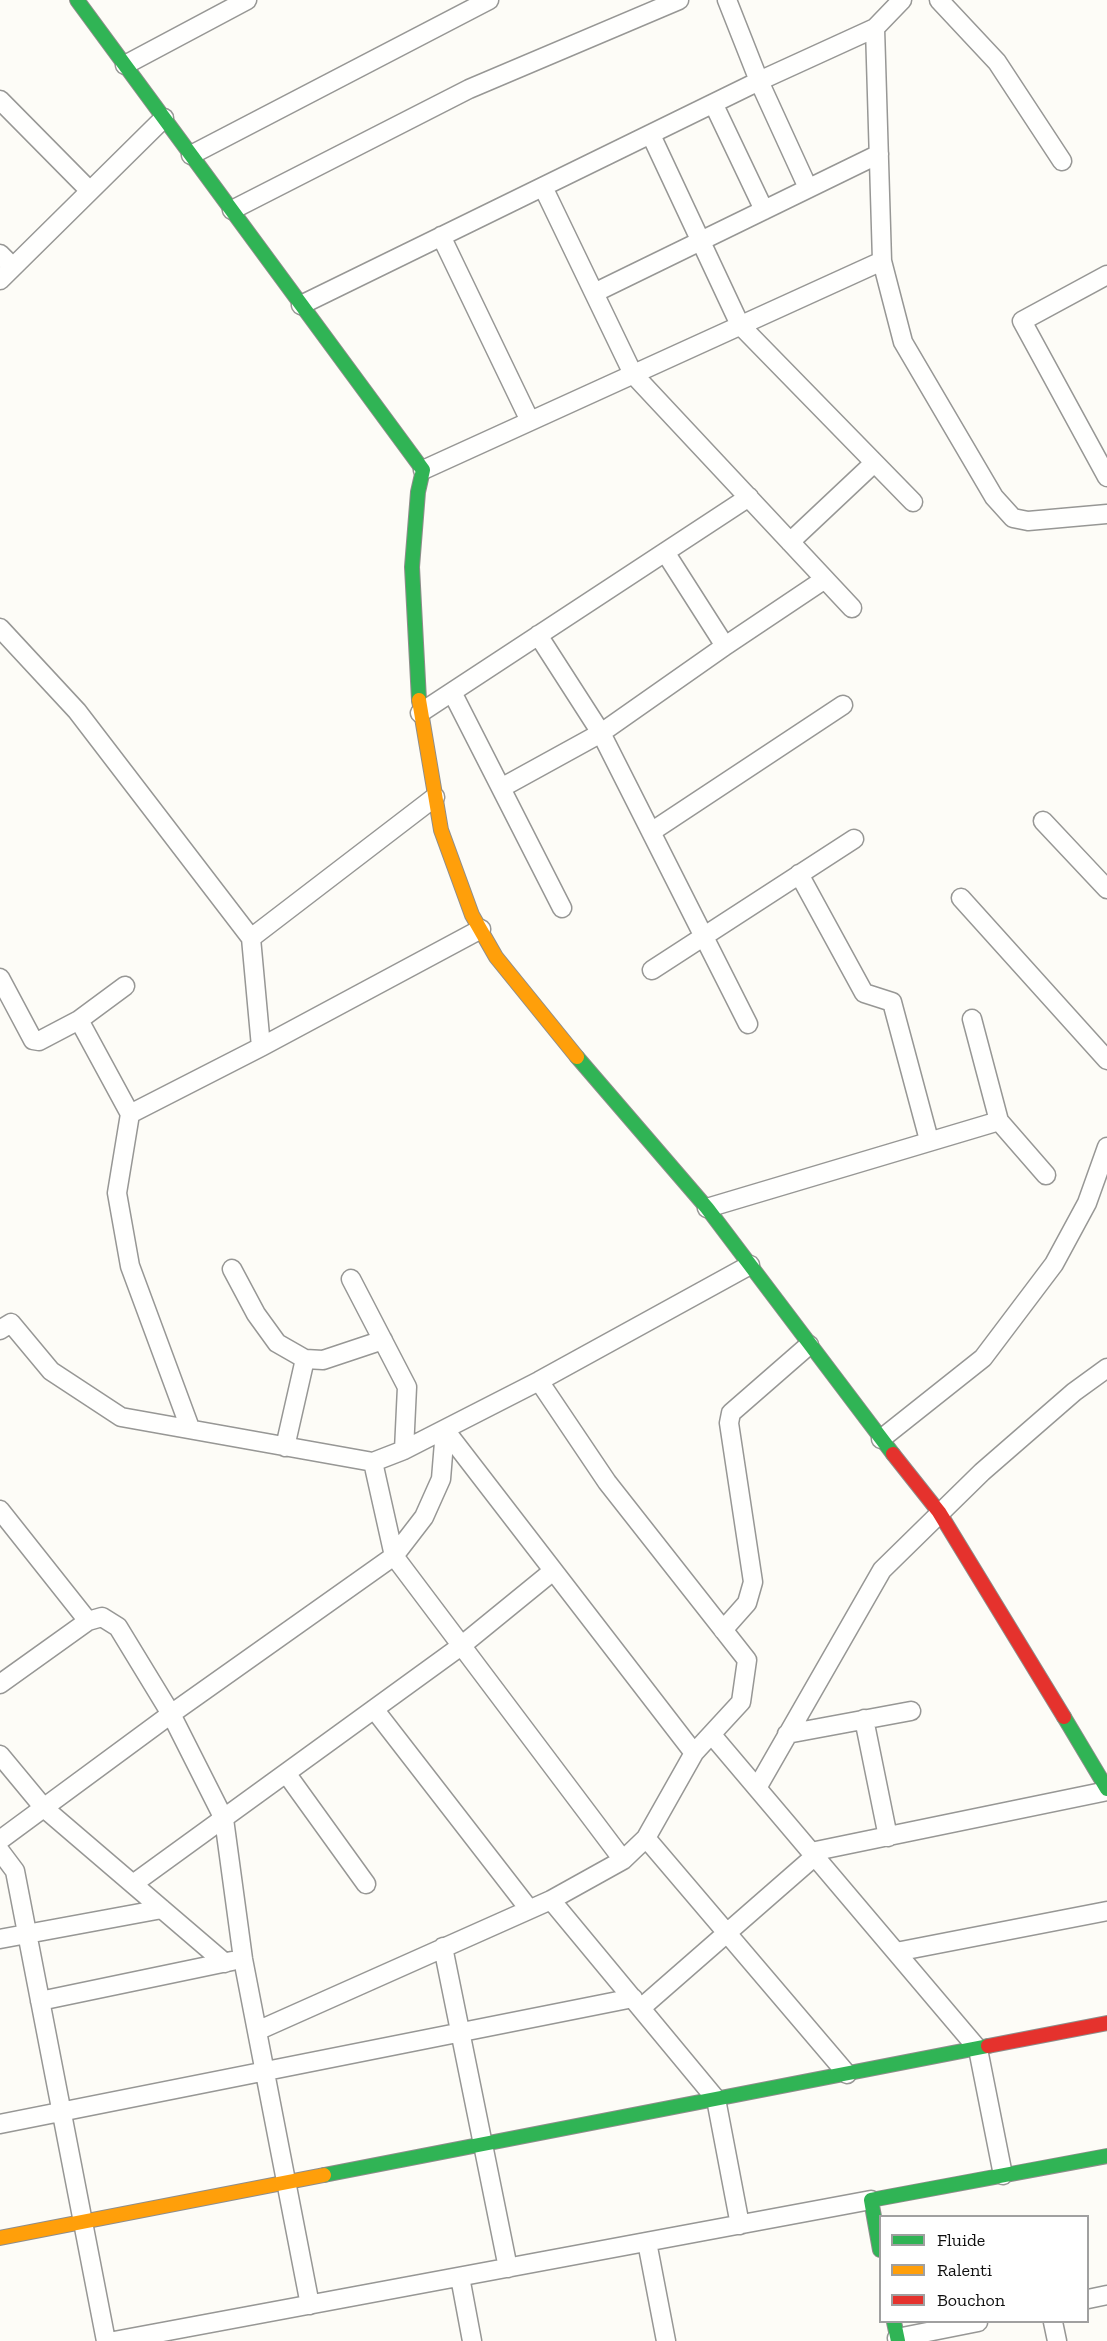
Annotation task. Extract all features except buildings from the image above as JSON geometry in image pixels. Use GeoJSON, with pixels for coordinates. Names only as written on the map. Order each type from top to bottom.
{"type":"FeatureCollection","features":[{"type":"Feature","properties":{"kind":"street"},"geometry":{"type":"LineString","coordinates":[[0,2124],[460,2032],[637,2003],[726,1934],[813,1855],[1107,1790],[939,1512],[880,1439],[707,1208],[558,1035],[496,957],[472,915],[441,830],[420,712],[412,567],[418,492],[423,470],[77,0]]}},
{"type":"Feature","properties":{"kind":"street"},"geometry":{"type":"LineString","coordinates":[[125,65],[247,0]]}},
{"type":"Feature","properties":{"kind":"street"},"geometry":{"type":"LineString","coordinates":[[191,155],[489,0]]}},
{"type":"Feature","properties":{"kind":"street"},"geometry":{"type":"LineString","coordinates":[[232,210],[469,89],[679,0]]}},
{"type":"Feature","properties":{"kind":"street"},"geometry":{"type":"LineString","coordinates":[[727,0],[759,81],[808,188]]}},
{"type":"Feature","properties":{"kind":"street"},"geometry":{"type":"LineString","coordinates":[[301,305],[759,81],[875,28],[902,0]]}},
{"type":"Feature","properties":{"kind":"street"},"geometry":{"type":"LineString","coordinates":[[939,0],[997,62],[1062,161]]}},
{"type":"Feature","properties":{"kind":"street"},"geometry":{"type":"LineString","coordinates":[[875,28],[882,261],[903,342],[994,496],[1013,518],[1028,521],[1107,514]]}},
{"type":"Feature","properties":{"kind":"street"},"geometry":{"type":"LineString","coordinates":[[0,100],[90,191]]}},
{"type":"Feature","properties":{"kind":"street"},"geometry":{"type":"LineString","coordinates":[[714,105],[764,210]]}},
{"type":"Feature","properties":{"kind":"street"},"geometry":{"type":"LineString","coordinates":[[0,280],[164,117]]}},
{"type":"Feature","properties":{"kind":"street"},"geometry":{"type":"LineString","coordinates":[[651,135],[740,325],[913,502]]}},
{"type":"Feature","properties":{"kind":"street"},"geometry":{"type":"LineString","coordinates":[[594,293],[879,154]]}},
{"type":"Feature","properties":{"kind":"street"},"geometry":{"type":"LineString","coordinates":[[543,187],[633,374],[852,608]]}},
{"type":"Feature","properties":{"kind":"street"},"geometry":{"type":"LineString","coordinates":[[441,236],[530,421]]}},
{"type":"Feature","properties":{"kind":"street"},"geometry":{"type":"LineString","coordinates":[[0,254],[13,267]]}},
{"type":"Feature","properties":{"kind":"street"},"geometry":{"type":"LineString","coordinates":[[423,470],[882,261]]}},
{"type":"Feature","properties":{"kind":"street"},"geometry":{"type":"LineString","coordinates":[[1107,275],[1022,321],[1107,477]]}},
{"type":"Feature","properties":{"kind":"street"},"geometry":{"type":"LineString","coordinates":[[790,542],[874,463]]}},
{"type":"Feature","properties":{"kind":"street"},"geometry":{"type":"LineString","coordinates":[[420,712],[749,497]]}},
{"type":"Feature","properties":{"kind":"street"},"geometry":{"type":"LineString","coordinates":[[665,552],[725,646]]}},
{"type":"Feature","properties":{"kind":"street"},"geometry":{"type":"LineString","coordinates":[[501,788],[601,733],[825,579]]}},
{"type":"Feature","properties":{"kind":"street"},"geometry":{"type":"LineString","coordinates":[[0,628],[77,711],[251,938],[261,1047]]}},
{"type":"Feature","properties":{"kind":"street"},"geometry":{"type":"LineString","coordinates":[[538,635],[601,733],[748,1023]]}},
{"type":"Feature","properties":{"kind":"street"},"geometry":{"type":"LineString","coordinates":[[452,692],[562,908]]}},
{"type":"Feature","properties":{"kind":"street"},"geometry":{"type":"LineString","coordinates":[[651,832],[843,705]]}},
{"type":"Feature","properties":{"kind":"street"},"geometry":{"type":"LineString","coordinates":[[251,938],[435,797]]}},
{"type":"Feature","properties":{"kind":"street"},"geometry":{"type":"LineString","coordinates":[[1043,821],[1107,889]]}},
{"type":"Feature","properties":{"kind":"street"},"geometry":{"type":"LineString","coordinates":[[652,970],[854,838]]}},
{"type":"Feature","properties":{"kind":"street"},"geometry":{"type":"LineString","coordinates":[[799,874],[864,993],[892,1002],[929,1140]]}},
{"type":"Feature","properties":{"kind":"street"},"geometry":{"type":"LineString","coordinates":[[961,898],[1107,1060]]}},
{"type":"Feature","properties":{"kind":"street"},"geometry":{"type":"LineString","coordinates":[[130,1114],[261,1047],[481,929]]}},
{"type":"Feature","properties":{"kind":"street"},"geometry":{"type":"LineString","coordinates":[[0,978],[33,1040],[39,1041],[79,1020],[125,986]]}},
{"type":"Feature","properties":{"kind":"street"},"geometry":{"type":"LineString","coordinates":[[972,1019],[999,1121],[1046,1175]]}},
{"type":"Feature","properties":{"kind":"street"},"geometry":{"type":"LineString","coordinates":[[79,1020],[130,1114],[117,1193],[130,1266],[190,1428]]}},
{"type":"Feature","properties":{"kind":"street"},"geometry":{"type":"LineString","coordinates":[[707,1208],[999,1121]]}},
{"type":"Feature","properties":{"kind":"street"},"geometry":{"type":"LineString","coordinates":[[880,1439],[983,1358],[1054,1264],[1087,1203],[1107,1147]]}},
{"type":"Feature","properties":{"kind":"street"},"geometry":{"type":"LineString","coordinates":[[0,1330],[11,1323],[51,1371],[121,1417],[373,1462],[445,1430],[539,1381],[750,1265]]}},
{"type":"Feature","properties":{"kind":"street"},"geometry":{"type":"LineString","coordinates":[[232,1269],[256,1314],[277,1343],[305,1359],[323,1360],[383,1340]]}},
{"type":"Feature","properties":{"kind":"street"},"geometry":{"type":"LineString","coordinates":[[351,1279],[407,1387],[404,1450]]}},
{"type":"Feature","properties":{"kind":"street"},"geometry":{"type":"LineString","coordinates":[[723,1630],[747,1602],[753,1582],[729,1423],[731,1413],[809,1345]]}},
{"type":"Feature","properties":{"kind":"street"},"geometry":{"type":"LineString","coordinates":[[285,1447],[305,1359]]}},
{"type":"Feature","properties":{"kind":"street"},"geometry":{"type":"LineString","coordinates":[[757,1788],[882,1570],[982,1472],[1074,1392],[1107,1368]]}},
{"type":"Feature","properties":{"kind":"street"},"geometry":{"type":"LineString","coordinates":[[257,2031],[551,1900],[623,1860],[646,1838],[694,1753],[741,1702],[747,1660],[607,1482],[539,1381]]}},
{"type":"Feature","properties":{"kind":"street"},"geometry":{"type":"LineString","coordinates":[[0,1840],[171,1714],[394,1556],[424,1517],[441,1479],[445,1430]]}},
{"type":"Feature","properties":{"kind":"street"},"geometry":{"type":"LineString","coordinates":[[445,1430],[694,1753]]}},
{"type":"Feature","properties":{"kind":"street"},"geometry":{"type":"LineString","coordinates":[[373,1462],[394,1556],[623,1860]]}},
{"type":"Feature","properties":{"kind":"street"},"geometry":{"type":"LineString","coordinates":[[3,1519],[88,1621]]}},
{"type":"Feature","properties":{"kind":"street"},"geometry":{"type":"LineString","coordinates":[[133,1884],[461,1646],[553,1571]]}},
{"type":"Feature","properties":{"kind":"street"},"geometry":{"type":"LineString","coordinates":[[0,1684],[88,1621],[102,1617],[118,1627],[171,1714],[224,1819],[234,1961],[257,2031],[310,2305]]}},
{"type":"Feature","properties":{"kind":"street"},"geometry":{"type":"LineString","coordinates":[[374,1710],[529,1910]]}},
{"type":"Feature","properties":{"kind":"street"},"geometry":{"type":"LineString","coordinates":[[788,1734],[910,1710]]}},
{"type":"Feature","properties":{"kind":"street"},"geometry":{"type":"LineString","coordinates":[[864,1719],[888,1837]]}},
{"type":"Feature","properties":{"kind":"street"},"geometry":{"type":"LineString","coordinates":[[712,1735],[978,2049],[1003,2175]]}},
{"type":"Feature","properties":{"kind":"street"},"geometry":{"type":"LineString","coordinates":[[0,1755],[44,1808],[162,1909],[234,1961]]}},
{"type":"Feature","properties":{"kind":"street"},"geometry":{"type":"LineString","coordinates":[[286,1773],[366,1884]]}},
{"type":"Feature","properties":{"kind":"street"},"geometry":{"type":"LineString","coordinates":[[646,1838],[847,2074]]}},
{"type":"Feature","properties":{"kind":"street"},"geometry":{"type":"LineString","coordinates":[[0,1851],[15,1871],[83,2222],[116,2341],[1107,2156]]}},
{"type":"Feature","properties":{"kind":"street"},"geometry":{"type":"LineString","coordinates":[[551,1900],[716,2099],[740,2224]]}},
{"type":"Feature","properties":{"kind":"street"},"geometry":{"type":"LineString","coordinates":[[0,1940],[162,1909]]}},
{"type":"Feature","properties":{"kind":"street"},"geometry":{"type":"LineString","coordinates":[[896,1952],[1107,1911]]}},
{"type":"Feature","properties":{"kind":"street"},"geometry":{"type":"LineString","coordinates":[[443,1947],[508,2268]]}},
{"type":"Feature","properties":{"kind":"street"},"geometry":{"type":"LineString","coordinates":[[40,2001],[234,1961]]}},
{"type":"Feature","properties":{"kind":"street"},"geometry":{"type":"LineString","coordinates":[[0,2238],[1107,2023]]}},
{"type":"Feature","properties":{"kind":"street"},"geometry":{"type":"LineString","coordinates":[[871,2200],[879,2244]]}},
{"type":"Feature","properties":{"kind":"street"},"geometry":{"type":"LineString","coordinates":[[647,2242],[666,2341]]}},
{"type":"Feature","properties":{"kind":"street"},"geometry":{"type":"LineString","coordinates":[[460,2277],[472,2341]]}},
{"type":"Feature","properties":{"kind":"street"},"geometry":{"type":"LineString","coordinates":[[1089,2299],[1107,2295]]}},
{"type":"Feature","properties":{"kind":"street"},"geometry":{"type":"LineString","coordinates":[[896,2334],[971,2323]]}},
{"type":"Feature","properties":{"kind":"street"},"geometry":{"type":"LineString","coordinates":[[1053,2323],[1057,2341]]}},
{"type":"Feature","properties":{"kind":"traffic: fast"},"geometry":{"type":"LineString","coordinates":[[77,0],[423,470],[418,492],[412,567],[419,700]]}},
{"type":"Feature","properties":{"kind":"traffic: fast"},"geometry":{"type":"LineString","coordinates":[[577,1057],[707,1208],[893,1454]]}},
{"type":"Feature","properties":{"kind":"traffic: fast"},"geometry":{"type":"LineString","coordinates":[[1064,1717],[1107,1789]]}},
{"type":"Feature","properties":{"kind":"traffic: fast"},"geometry":{"type":"LineString","coordinates":[[324,2175],[988,2046]]}},
{"type":"Feature","properties":{"kind":"traffic: fast"},"geometry":{"type":"LineString","coordinates":[[879,2244],[871,2200],[1107,2156]]}},
{"type":"Feature","properties":{"kind":"traffic: fast"},"geometry":{"type":"LineString","coordinates":[[894,2323],[898,2341]]}},
{"type":"Feature","properties":{"kind":"traffic: slow"},"geometry":{"type":"LineString","coordinates":[[419,700],[441,830],[472,915],[496,957],[577,1057]]}},
{"type":"Feature","properties":{"kind":"traffic: slow"},"geometry":{"type":"LineString","coordinates":[[0,2238],[324,2175]]}},
{"type":"Feature","properties":{"kind":"traffic: jam"},"geometry":{"type":"LineString","coordinates":[[893,1454],[939,1512],[1064,1717]]}},
{"type":"Feature","properties":{"kind":"traffic: jam"},"geometry":{"type":"LineString","coordinates":[[988,2046],[1107,2023]]}}]}
